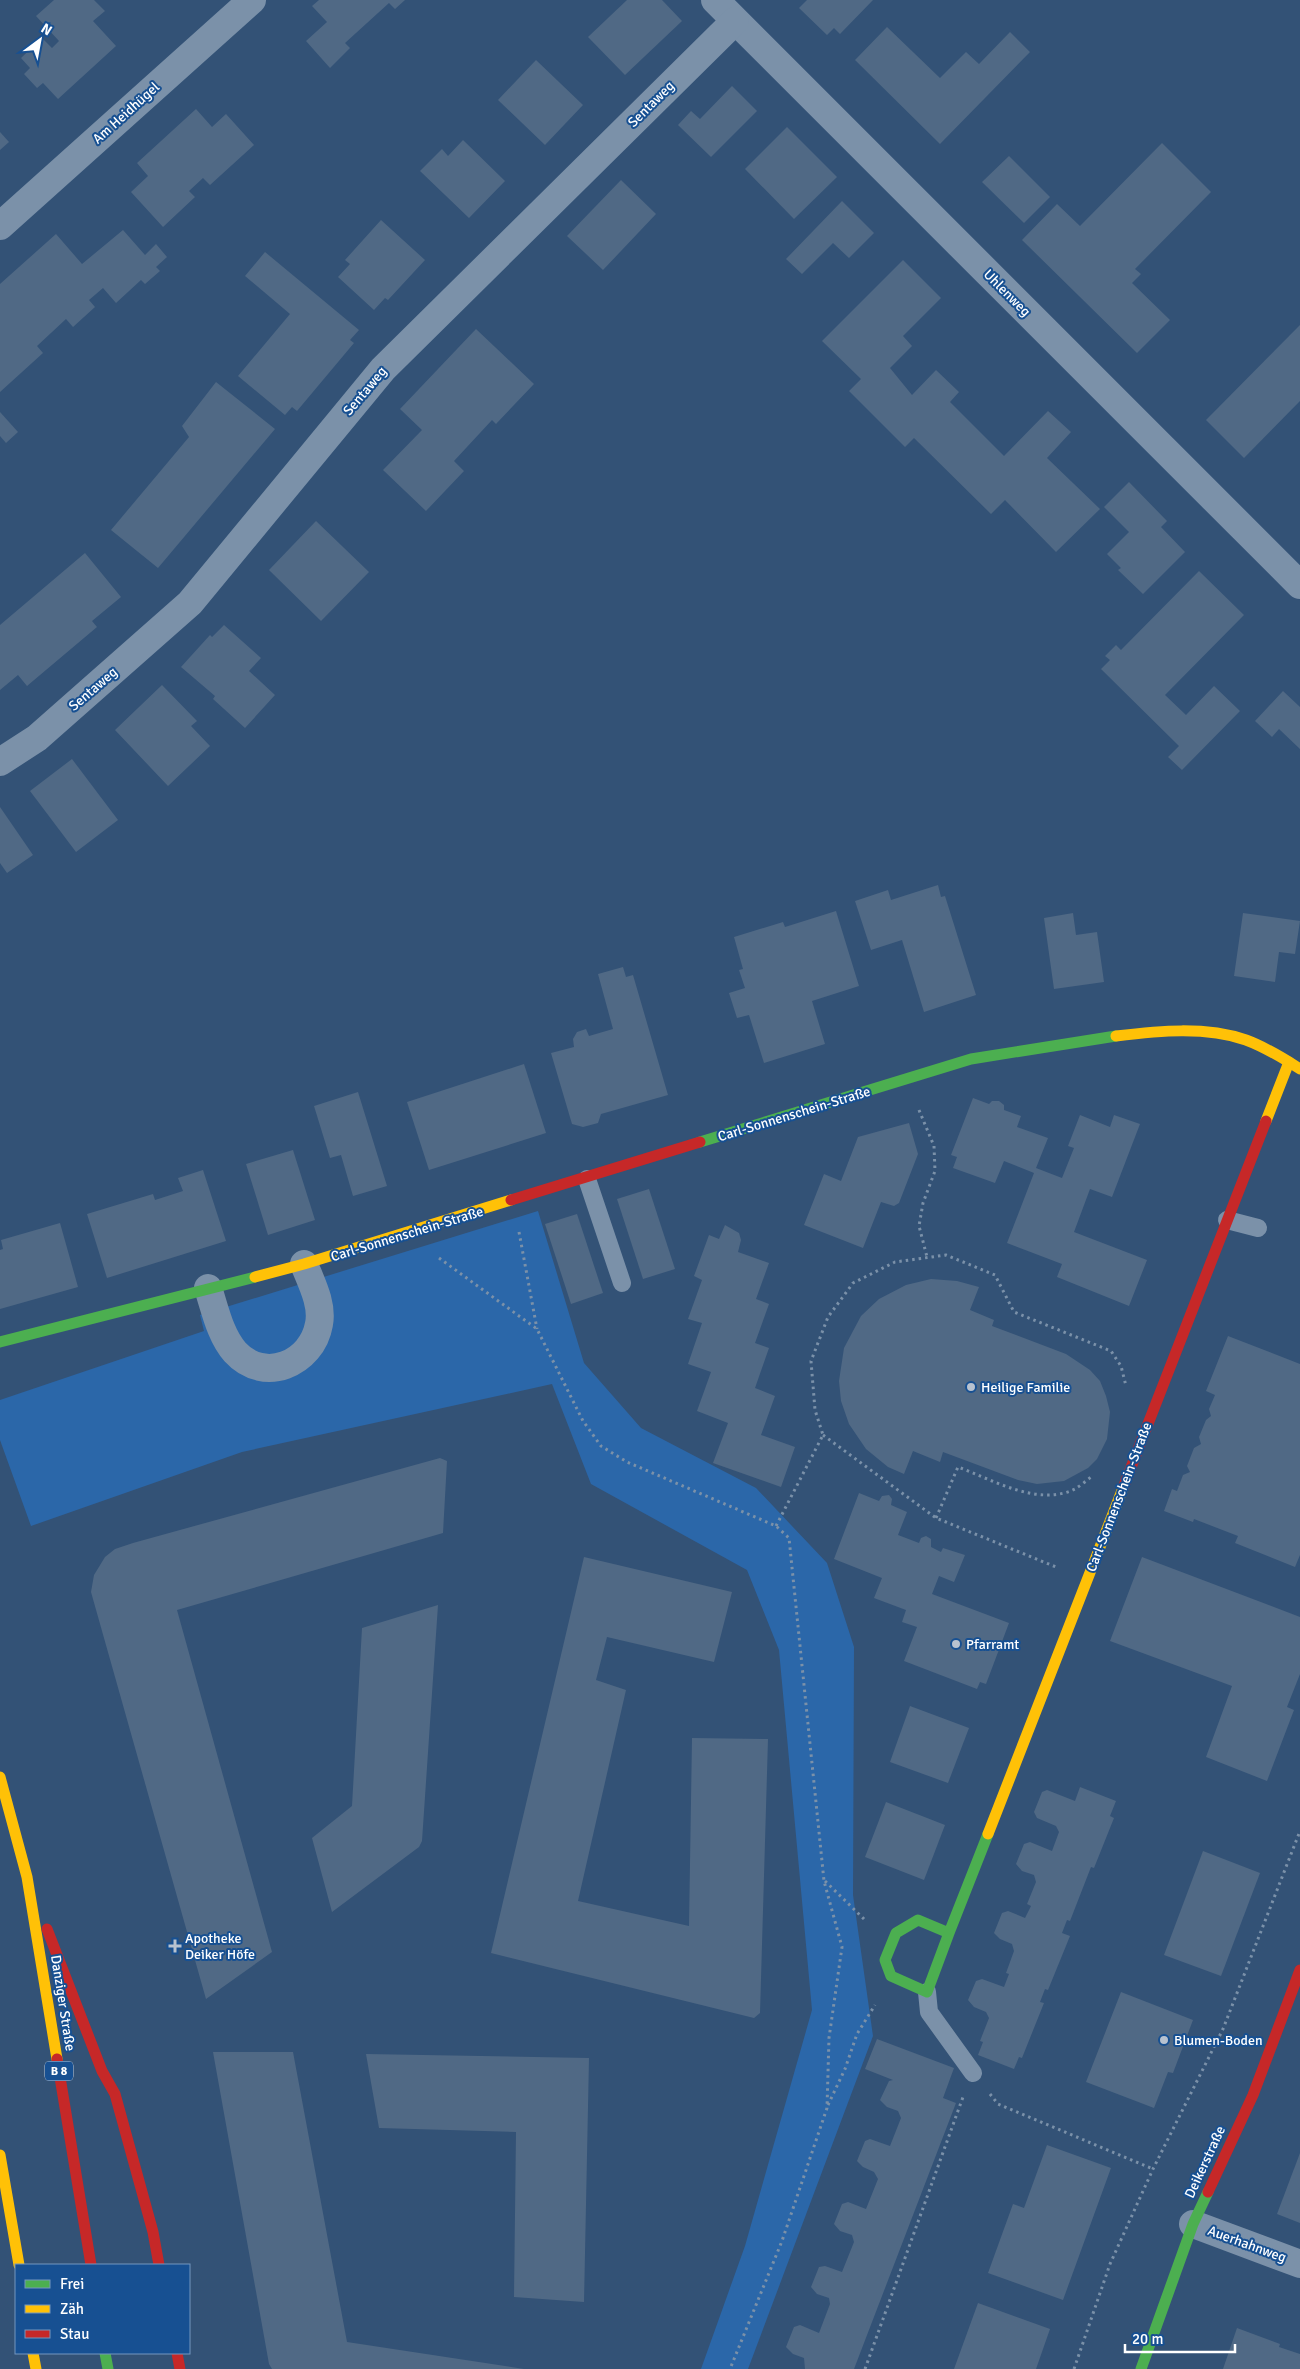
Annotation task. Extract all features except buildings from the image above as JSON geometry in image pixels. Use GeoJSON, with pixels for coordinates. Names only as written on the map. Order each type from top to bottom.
{"type":"FeatureCollection","features":[{"type":"Feature","properties":{"kind":"main road","name":"Carl-Sonnenschein-Straße"},"geometry":{"type":"LineString","coordinates":[[0,1342],[304,1264],[587,1179],[972,1059],[1023,1048],[1159,1031],[1210,1033],[1240,1039],[1267,1049],[1300,1069]]}},
{"type":"Feature","properties":{"kind":"main road","name":"Carl-Sonnenschein-Straße"},"geometry":{"type":"LineString","coordinates":[[928,1992],[949,1933],[1086,1580],[1289,1062]]}},
{"type":"Feature","properties":{"kind":"main road","name":"Danziger Straße"},"geometry":{"type":"LineString","coordinates":[[0,1776],[27,1877],[91,2264]]}},
{"type":"Feature","properties":{"kind":"main road"},"geometry":{"type":"LineString","coordinates":[[27,1877],[102,2071],[115,2094],[153,2232],[159,2264]]}},
{"type":"Feature","properties":{"kind":"main road"},"geometry":{"type":"LineString","coordinates":[[928,1992],[891,1976],[885,1960],[896,1933],[918,1920],[949,1933]]}},
{"type":"Feature","properties":{"kind":"main road","name":"Deikerstraße"},"geometry":{"type":"LineString","coordinates":[[1141,2369],[1193,2224],[1253,2095],[1300,1970]]}},
{"type":"Feature","properties":{"kind":"main road"},"geometry":{"type":"LineString","coordinates":[[0,2156],[19,2264]]}},
{"type":"Feature","properties":{"kind":"main road"},"geometry":{"type":"LineString","coordinates":[[33,2354],[36,2369]]}},
{"type":"Feature","properties":{"kind":"main road"},"geometry":{"type":"LineString","coordinates":[[105,2354],[108,2369]]}},
{"type":"Feature","properties":{"kind":"main road"},"geometry":{"type":"LineString","coordinates":[[176,2354],[180,2369]]}},
{"type":"Feature","properties":{"kind":"street","name":"Am Heidhügel"},"geometry":{"type":"LineString","coordinates":[[0,226],[252,0]]}},
{"type":"Feature","properties":{"kind":"street","name":"Uhlenweg"},"geometry":{"type":"LineString","coordinates":[[715,0],[1300,585]]}},
{"type":"Feature","properties":{"kind":"street","name":"Sentaweg"},"geometry":{"type":"LineString","coordinates":[[0,762],[37,738],[190,603],[383,369],[735,21]]}},
{"type":"Feature","properties":{"kind":"street"},"geometry":{"type":"LineString","coordinates":[[208,1288],[225,1338],[235,1352],[250,1364],[269,1369],[290,1365],[305,1352],[314,1340],[320,1323],[319,1307],[304,1264]]}},
{"type":"Feature","properties":{"kind":"street","name":"Auerhahnweg"},"geometry":{"type":"LineString","coordinates":[[1193,2224],[1300,2264]]}},
{"type":"Feature","properties":{"kind":"lane"},"geometry":{"type":"LineString","coordinates":[[587,1179],[622,1283]]}},
{"type":"Feature","properties":{"kind":"lane"},"geometry":{"type":"LineString","coordinates":[[1227,1220],[1258,1228]]}},
{"type":"Feature","properties":{"kind":"lane"},"geometry":{"type":"LineString","coordinates":[[928,1992],[929,2012],[973,2073]]}},
{"type":"Feature","properties":{"kind":"path"},"geometry":{"type":"LineString","coordinates":[[908,1079],[934,1146],[935,1172],[924,1203],[919,1226],[928,1257]]}},
{"type":"Feature","properties":{"kind":"path"},"geometry":{"type":"LineString","coordinates":[[523,1198],[518,1233],[537,1330],[583,1420],[601,1446],[626,1462],[776,1526],[789,1538],[824,1881],[842,1947],[829,2038],[827,2108]]}},
{"type":"Feature","properties":{"kind":"path"},"geometry":{"type":"LineString","coordinates":[[406,1234],[537,1330]]}},
{"type":"Feature","properties":{"kind":"path"},"geometry":{"type":"LineString","coordinates":[[1086,1580],[936,1518],[824,1435],[815,1410],[811,1361],[828,1317],[853,1283],[895,1262],[946,1255],[995,1275],[1014,1312],[1110,1352],[1121,1366],[1127,1394]]}},
{"type":"Feature","properties":{"kind":"path"},"geometry":{"type":"LineString","coordinates":[[776,1526],[824,1435]]}},
{"type":"Feature","properties":{"kind":"path"},"geometry":{"type":"LineString","coordinates":[[936,1518],[958,1467],[1029,1493],[1055,1494],[1075,1489],[1096,1473]]}},
{"type":"Feature","properties":{"kind":"path"},"geometry":{"type":"LineString","coordinates":[[1074,2369],[1110,2264],[1153,2169],[1223,2029],[1300,1831]]}},
{"type":"Feature","properties":{"kind":"path"},"geometry":{"type":"LineString","coordinates":[[824,1881],[865,1920],[896,1933]]}},
{"type":"Feature","properties":{"kind":"path"},"geometry":{"type":"LineString","coordinates":[[730,2369],[782,2241],[827,2108],[845,2070],[857,2034],[891,1976]]}},
{"type":"Feature","properties":{"kind":"path"},"geometry":{"type":"LineString","coordinates":[[973,2073],[998,2104],[1153,2169]]}},
{"type":"Feature","properties":{"kind":"path"},"geometry":{"type":"LineString","coordinates":[[865,2369],[973,2073]]}},
{"type":"Feature","properties":{"kind":"shaded area"},"geometry":{"type":"Polygon","coordinates":[[[538,1211],[584,1363],[641,1428],[756,1488],[827,1563],[854,1647],[853,1895],[873,2036],[748,2369],[701,2369],[745,2246],[812,2010],[779,1650],[747,1570],[591,1484],[552,1384],[242,1452],[31,1526],[0,1440],[0,1400],[204,1331],[200,1315],[538,1211]]]}},
{"type":"Feature","properties":{"kind":"traffic: fast"},"geometry":{"type":"LineString","coordinates":[[700,1142],[971,1059],[1116,1036]]}},
{"type":"Feature","properties":{"kind":"traffic: fast"},"geometry":{"type":"LineString","coordinates":[[0,1342],[255,1277]]}},
{"type":"Feature","properties":{"kind":"traffic: fast"},"geometry":{"type":"LineString","coordinates":[[949,1933],[927,1992],[891,1976],[885,1960],[896,1933],[918,1920],[949,1933],[988,1834]]}},
{"type":"Feature","properties":{"kind":"traffic: fast"},"geometry":{"type":"LineString","coordinates":[[1141,2369],[1193,2224],[1208,2192]]}},
{"type":"Feature","properties":{"kind":"traffic: fast"},"geometry":{"type":"LineString","coordinates":[[105,2354],[108,2369]]}},
{"type":"Feature","properties":{"kind":"traffic: slow"},"geometry":{"type":"LineString","coordinates":[[1116,1036],[1181,1031],[1214,1033],[1246,1040],[1300,1069]]}},
{"type":"Feature","properties":{"kind":"traffic: slow"},"geometry":{"type":"LineString","coordinates":[[1266,1121],[1289,1062]]}},
{"type":"Feature","properties":{"kind":"traffic: slow"},"geometry":{"type":"LineString","coordinates":[[255,1277],[304,1264],[511,1200]]}},
{"type":"Feature","properties":{"kind":"traffic: slow"},"geometry":{"type":"LineString","coordinates":[[988,1834],[1123,1488]]}},
{"type":"Feature","properties":{"kind":"traffic: slow"},"geometry":{"type":"LineString","coordinates":[[0,1777],[27,1877],[57,2059]]}},
{"type":"Feature","properties":{"kind":"traffic: slow"},"geometry":{"type":"LineString","coordinates":[[0,2155],[19,2264]]}},
{"type":"Feature","properties":{"kind":"traffic: slow"},"geometry":{"type":"LineString","coordinates":[[33,2354],[36,2369]]}},
{"type":"Feature","properties":{"kind":"traffic: jam"},"geometry":{"type":"LineString","coordinates":[[1123,1488],[1266,1121]]}},
{"type":"Feature","properties":{"kind":"traffic: jam"},"geometry":{"type":"LineString","coordinates":[[511,1200],[700,1142]]}},
{"type":"Feature","properties":{"kind":"traffic: jam"},"geometry":{"type":"LineString","coordinates":[[47,1929],[102,2071],[115,2094],[153,2232],[159,2264]]}},
{"type":"Feature","properties":{"kind":"traffic: jam"},"geometry":{"type":"LineString","coordinates":[[1208,2192],[1253,2095],[1300,1970]]}},
{"type":"Feature","properties":{"kind":"traffic: jam"},"geometry":{"type":"LineString","coordinates":[[57,2059],[91,2264]]}},
{"type":"Feature","properties":{"kind":"traffic: jam"},"geometry":{"type":"LineString","coordinates":[[177,2354],[180,2369]]}},
{"type":"Feature","properties":{"kind":"place","name":"Heilige Familie"},"geometry":{"type":"Point","coordinates":[971,1387]}},
{"type":"Feature","properties":{"kind":"place","name":"Pfarramt"},"geometry":{"type":"Point","coordinates":[956,1644]}},
{"type":"Feature","properties":{"kind":"place","name":"Apotheke Deiker Höfe"},"geometry":{"type":"Point","coordinates":[175,1946]}},
{"type":"Feature","properties":{"kind":"place","name":"Blumen-Boden"},"geometry":{"type":"Point","coordinates":[1164,2040]}}]}
